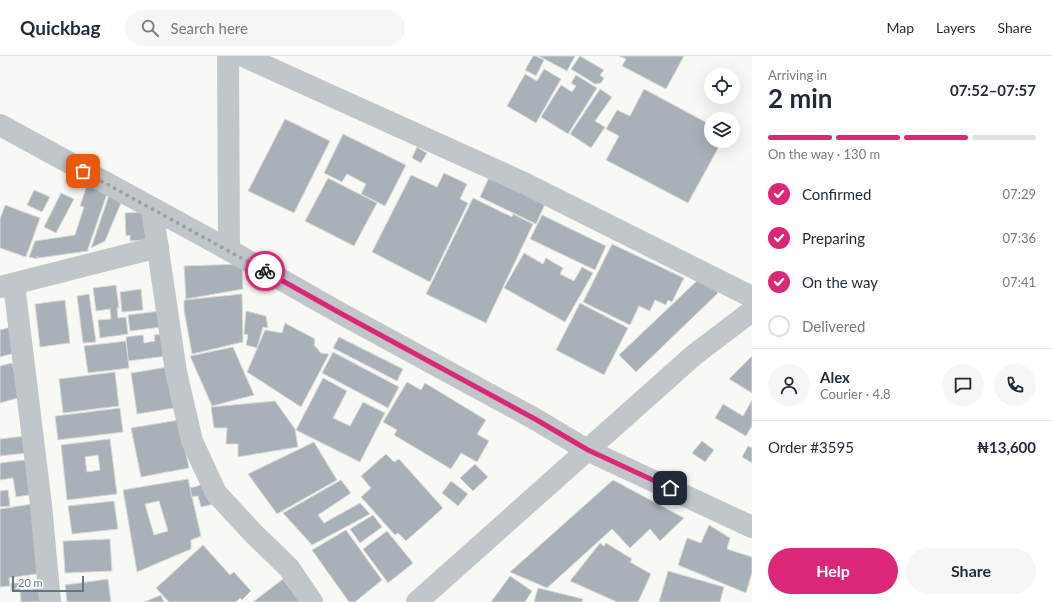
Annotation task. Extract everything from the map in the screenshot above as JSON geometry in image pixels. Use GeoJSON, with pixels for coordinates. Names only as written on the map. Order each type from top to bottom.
{"type":"FeatureCollection","features":[{"type":"Feature","properties":{"kind":"street"},"geometry":{"type":"LineString","coordinates":[[228,56],[229,250]]}},
{"type":"Feature","properties":{"kind":"street"},"geometry":{"type":"LineString","coordinates":[[243,56],[524,183],[752,297]]}},
{"type":"Feature","properties":{"kind":"street"},"geometry":{"type":"LineString","coordinates":[[0,125],[152,210],[229,250],[340,313],[535,419],[588,450],[752,527]]}},
{"type":"Feature","properties":{"kind":"street"},"geometry":{"type":"LineString","coordinates":[[152,210],[176,372],[192,441],[216,492],[253,533],[289,568],[312,602]]}},
{"type":"Feature","properties":{"kind":"street"},"geometry":{"type":"LineString","coordinates":[[50,602],[41,504],[7,286],[158,247]]}},
{"type":"Feature","properties":{"kind":"street"},"geometry":{"type":"LineString","coordinates":[[417,602],[694,355],[752,311]]}},
{"type":"Feature","properties":{"kind":"building"},"geometry":{"type":"Polygon","coordinates":[[[533,56],[544,60],[536,76],[525,70],[533,56]]]}},
{"type":"Feature","properties":{"kind":"building"},"geometry":{"type":"Polygon","coordinates":[[[539,56],[575,56],[567,71],[539,56]]]}},
{"type":"Feature","properties":{"kind":"building"},"geometry":{"type":"Polygon","coordinates":[[[580,56],[604,70],[600,75],[604,78],[601,83],[595,84],[571,69],[580,56]]]}},
{"type":"Feature","properties":{"kind":"building"},"geometry":{"type":"Polygon","coordinates":[[[619,56],[684,56],[666,89],[622,66],[626,59],[619,56]]]}},
{"type":"Feature","properties":{"kind":"building"},"geometry":{"type":"Polygon","coordinates":[[[544,69],[561,79],[536,123],[507,106],[525,74],[537,81],[544,69]]]}},
{"type":"Feature","properties":{"kind":"building"},"geometry":{"type":"Polygon","coordinates":[[[576,75],[597,88],[568,134],[541,117],[561,85],[572,92],[576,86],[571,83],[576,75]]]}},
{"type":"Feature","properties":{"kind":"building"},"geometry":{"type":"Polygon","coordinates":[[[600,89],[612,97],[595,121],[605,127],[591,148],[570,134],[600,89]]]}},
{"type":"Feature","properties":{"kind":"building"},"geometry":{"type":"Polygon","coordinates":[[[644,89],[704,121],[704,148],[718,148],[688,203],[606,160],[619,136],[606,129],[617,110],[630,116],[644,89]]]}},
{"type":"Feature","properties":{"kind":"building"},"geometry":{"type":"Polygon","coordinates":[[[285,119],[330,141],[294,213],[248,191],[285,119]]]}},
{"type":"Feature","properties":{"kind":"building"},"geometry":{"type":"Polygon","coordinates":[[[343,134],[406,165],[385,206],[361,194],[366,184],[347,174],[342,182],[324,173],[343,134]]]}},
{"type":"Feature","properties":{"kind":"building"},"geometry":{"type":"Polygon","coordinates":[[[417,147],[427,153],[421,163],[412,158],[417,147]]]}},
{"type":"Feature","properties":{"kind":"building"},"geometry":{"type":"Polygon","coordinates":[[[444,173],[467,184],[460,199],[468,203],[430,282],[372,252],[411,175],[437,187],[444,173]]]}},
{"type":"Feature","properties":{"kind":"building"},"geometry":{"type":"Polygon","coordinates":[[[490,175],[546,202],[536,224],[480,197],[490,175]]]}},
{"type":"Feature","properties":{"kind":"building"},"geometry":{"type":"Polygon","coordinates":[[[328,178],[377,203],[354,246],[305,221],[328,178]]]}},
{"type":"Feature","properties":{"kind":"building"},"geometry":{"type":"Polygon","coordinates":[[[87,185],[108,191],[88,251],[38,258],[37,256],[37,259],[29,257],[35,241],[75,235],[84,207],[80,206],[87,185]]]}},
{"type":"Feature","properties":{"kind":"building"},"geometry":{"type":"Polygon","coordinates":[[[34,190],[50,197],[42,212],[27,205],[34,190]]]}},
{"type":"Feature","properties":{"kind":"building"},"geometry":{"type":"Polygon","coordinates":[[[61,193],[74,199],[56,233],[44,227],[61,193]]]}},
{"type":"Feature","properties":{"kind":"building"},"geometry":{"type":"Polygon","coordinates":[[[109,195],[121,203],[105,241],[91,248],[109,195]]]}},
{"type":"Feature","properties":{"kind":"building"},"geometry":{"type":"Polygon","coordinates":[[[473,198],[512,217],[513,214],[533,224],[486,323],[426,294],[473,198]]]}},
{"type":"Feature","properties":{"kind":"building"},"geometry":{"type":"Polygon","coordinates":[[[5,205],[40,218],[26,257],[0,248],[0,219],[5,205]]]}},
{"type":"Feature","properties":{"kind":"building"},"geometry":{"type":"Polygon","coordinates":[[[147,212],[148,240],[130,241],[130,235],[126,236],[125,213],[147,212]]]}},
{"type":"Feature","properties":{"kind":"building"},"geometry":{"type":"Polygon","coordinates":[[[542,215],[606,246],[595,270],[530,239],[542,215]]]}},
{"type":"Feature","properties":{"kind":"building"},"geometry":{"type":"Polygon","coordinates":[[[612,244],[684,278],[672,302],[668,300],[666,305],[655,300],[650,311],[639,306],[630,325],[583,302],[612,244]]]}},
{"type":"Feature","properties":{"kind":"building"},"geometry":{"type":"Polygon","coordinates":[[[524,253],[543,264],[546,258],[563,268],[560,274],[574,281],[582,267],[593,273],[565,322],[504,288],[524,253]]]}},
{"type":"Feature","properties":{"kind":"building"},"geometry":{"type":"Polygon","coordinates":[[[242,264],[243,289],[186,299],[184,266],[242,264]]]}},
{"type":"Feature","properties":{"kind":"building"},"geometry":{"type":"Polygon","coordinates":[[[702,276],[718,293],[636,372],[619,355],[702,276]]]}},
{"type":"Feature","properties":{"kind":"building"},"geometry":{"type":"Polygon","coordinates":[[[116,285],[119,308],[117,308],[118,318],[126,317],[128,334],[100,338],[98,320],[111,319],[110,309],[96,311],[93,288],[116,285]]]}},
{"type":"Feature","properties":{"kind":"building"},"geometry":{"type":"Polygon","coordinates":[[[141,289],[143,310],[122,312],[120,292],[141,289]]]}},
{"type":"Feature","properties":{"kind":"building"},"geometry":{"type":"Polygon","coordinates":[[[89,294],[96,342],[83,343],[77,296],[89,294]]]}},
{"type":"Feature","properties":{"kind":"building"},"geometry":{"type":"Polygon","coordinates":[[[242,294],[243,342],[192,354],[184,310],[184,300],[242,294]]]}},
{"type":"Feature","properties":{"kind":"building"},"geometry":{"type":"Polygon","coordinates":[[[65,300],[70,343],[40,347],[35,304],[65,300]]]}},
{"type":"Feature","properties":{"kind":"building"},"geometry":{"type":"Polygon","coordinates":[[[580,303],[628,328],[604,375],[556,350],[580,303]]]}},
{"type":"Feature","properties":{"kind":"building"},"geometry":{"type":"Polygon","coordinates":[[[160,311],[162,327],[130,331],[128,315],[160,311]]]}},
{"type":"Feature","properties":{"kind":"building"},"geometry":{"type":"Polygon","coordinates":[[[246,311],[266,316],[268,328],[263,327],[257,348],[246,345],[248,335],[244,334],[246,311]]]}},
{"type":"Feature","properties":{"kind":"building"},"geometry":{"type":"Polygon","coordinates":[[[285,323],[315,339],[314,345],[321,353],[329,354],[301,407],[247,372],[265,330],[282,333],[285,323]]]}},
{"type":"Feature","properties":{"kind":"building"},"geometry":{"type":"Polygon","coordinates":[[[11,327],[18,352],[0,357],[0,330],[11,327]]]}},
{"type":"Feature","properties":{"kind":"building"},"geometry":{"type":"Polygon","coordinates":[[[164,334],[167,356],[128,361],[126,337],[143,335],[144,343],[155,341],[154,335],[164,334]]]}},
{"type":"Feature","properties":{"kind":"building"},"geometry":{"type":"Polygon","coordinates":[[[339,337],[403,369],[397,381],[333,348],[339,337]]]}},
{"type":"Feature","properties":{"kind":"building"},"geometry":{"type":"Polygon","coordinates":[[[126,341],[129,368],[88,373],[84,346],[126,341]]]}},
{"type":"Feature","properties":{"kind":"building"},"geometry":{"type":"Polygon","coordinates":[[[233,347],[254,395],[212,406],[190,356],[233,347]]]}},
{"type":"Feature","properties":{"kind":"building"},"geometry":{"type":"Polygon","coordinates":[[[333,352],[399,387],[388,408],[322,373],[333,352]]]}},
{"type":"Feature","properties":{"kind":"building"},"geometry":{"type":"Polygon","coordinates":[[[752,356],[752,393],[729,379],[752,356]]]}},
{"type":"Feature","properties":{"kind":"building"},"geometry":{"type":"Polygon","coordinates":[[[12,363],[22,397],[0,403],[0,366],[12,363]]]}},
{"type":"Feature","properties":{"kind":"building"},"geometry":{"type":"Polygon","coordinates":[[[168,367],[174,408],[137,414],[131,373],[168,367]]]}},
{"type":"Feature","properties":{"kind":"building"},"geometry":{"type":"Polygon","coordinates":[[[115,372],[119,406],[63,413],[59,379],[115,372]]]}},
{"type":"Feature","properties":{"kind":"building"},"geometry":{"type":"Polygon","coordinates":[[[323,378],[347,391],[333,418],[350,426],[363,402],[385,413],[360,462],[296,430],[323,378]]]}},
{"type":"Feature","properties":{"kind":"building"},"geometry":{"type":"Polygon","coordinates":[[[407,382],[421,390],[425,383],[486,420],[477,434],[489,441],[477,462],[461,453],[451,469],[394,435],[397,430],[383,422],[407,382]]]}},
{"type":"Feature","properties":{"kind":"building"},"geometry":{"type":"Polygon","coordinates":[[[752,400],[752,426],[746,436],[715,418],[723,404],[743,416],[752,400]]]}},
{"type":"Feature","properties":{"kind":"building"},"geometry":{"type":"Polygon","coordinates":[[[275,401],[295,429],[298,447],[238,457],[238,444],[226,444],[227,428],[214,428],[211,407],[275,401]]]}},
{"type":"Feature","properties":{"kind":"building"},"geometry":{"type":"Polygon","coordinates":[[[120,408],[123,432],[58,440],[55,416],[120,408]]]}},
{"type":"Feature","properties":{"kind":"building"},"geometry":{"type":"Polygon","coordinates":[[[179,420],[189,468],[141,477],[131,428],[179,420]]]}},
{"type":"Feature","properties":{"kind":"building"},"geometry":{"type":"Polygon","coordinates":[[[25,436],[27,453],[0,456],[0,439],[25,436]]]}},
{"type":"Feature","properties":{"kind":"building"},"geometry":{"type":"Polygon","coordinates":[[[110,439],[117,494],[67,500],[61,445],[110,439]],[[98,455],[85,457],[87,472],[100,470],[98,455]]]}},
{"type":"Feature","properties":{"kind":"building"},"geometry":{"type":"Polygon","coordinates":[[[702,441],[714,450],[705,462],[692,453],[702,441]]]}},
{"type":"Feature","properties":{"kind":"building"},"geometry":{"type":"Polygon","coordinates":[[[314,442],[337,480],[277,514],[248,474],[314,442]]]}},
{"type":"Feature","properties":{"kind":"building"},"geometry":{"type":"Polygon","coordinates":[[[748,446],[752,448],[752,463],[742,457],[748,446]]]}},
{"type":"Feature","properties":{"kind":"building"},"geometry":{"type":"Polygon","coordinates":[[[386,454],[394,462],[399,459],[443,508],[406,541],[398,533],[395,535],[361,497],[371,488],[361,476],[386,454]]]}},
{"type":"Feature","properties":{"kind":"building"},"geometry":{"type":"Polygon","coordinates":[[[32,459],[36,494],[16,497],[13,478],[0,480],[0,463],[32,459]]]}},
{"type":"Feature","properties":{"kind":"building"},"geometry":{"type":"Polygon","coordinates":[[[475,464],[488,477],[473,491],[460,478],[475,464]]]}},
{"type":"Feature","properties":{"kind":"building"},"geometry":{"type":"Polygon","coordinates":[[[188,479],[201,536],[191,540],[191,549],[137,572],[123,490],[188,479]],[[159,501],[145,504],[154,535],[168,531],[159,501]]]}},
{"type":"Feature","properties":{"kind":"building"},"geometry":{"type":"Polygon","coordinates":[[[341,480],[351,493],[318,515],[324,523],[360,503],[370,514],[312,545],[283,513],[341,480]]]}},
{"type":"Feature","properties":{"kind":"building"},"geometry":{"type":"Polygon","coordinates":[[[613,480],[684,518],[660,541],[650,529],[630,548],[612,529],[547,588],[510,572],[613,480]]]}},
{"type":"Feature","properties":{"kind":"building"},"geometry":{"type":"Polygon","coordinates":[[[451,481],[468,494],[458,506],[442,493],[451,481]]]}},
{"type":"Feature","properties":{"kind":"building"},"geometry":{"type":"Polygon","coordinates":[[[208,483],[214,504],[201,507],[198,496],[192,497],[190,488],[208,483]]]}},
{"type":"Feature","properties":{"kind":"building"},"geometry":{"type":"Polygon","coordinates":[[[8,490],[10,506],[0,507],[0,491],[8,490]]]}},
{"type":"Feature","properties":{"kind":"building"},"geometry":{"type":"Polygon","coordinates":[[[114,501],[118,529],[72,534],[68,506],[114,501]]]}},
{"type":"Feature","properties":{"kind":"building"},"geometry":{"type":"Polygon","coordinates":[[[32,504],[43,573],[9,578],[10,586],[0,587],[0,509],[32,504]]]}},
{"type":"Feature","properties":{"kind":"building"},"geometry":{"type":"Polygon","coordinates":[[[373,515],[382,527],[360,543],[350,529],[373,515]]]}},
{"type":"Feature","properties":{"kind":"building"},"geometry":{"type":"Polygon","coordinates":[[[709,525],[730,538],[727,549],[752,557],[752,573],[746,593],[678,565],[687,538],[701,543],[709,525]]]}},
{"type":"Feature","properties":{"kind":"building"},"geometry":{"type":"Polygon","coordinates":[[[346,530],[382,580],[355,602],[349,602],[312,550],[346,530]]]}},
{"type":"Feature","properties":{"kind":"building"},"geometry":{"type":"Polygon","coordinates":[[[387,531],[413,563],[388,583],[363,549],[387,531]]]}},
{"type":"Feature","properties":{"kind":"building"},"geometry":{"type":"Polygon","coordinates":[[[110,539],[112,571],[65,573],[63,541],[110,539]]]}},
{"type":"Feature","properties":{"kind":"building"},"geometry":{"type":"Polygon","coordinates":[[[600,543],[604,546],[606,543],[632,559],[630,562],[651,574],[638,602],[617,602],[570,581],[600,543]]]}},
{"type":"Feature","properties":{"kind":"building"},"geometry":{"type":"Polygon","coordinates":[[[203,545],[230,575],[234,572],[251,591],[242,600],[240,598],[236,602],[169,602],[156,588],[203,545]]]}},
{"type":"Feature","properties":{"kind":"building"},"geometry":{"type":"Polygon","coordinates":[[[668,571],[724,587],[720,602],[659,602],[668,571]]]}},
{"type":"Feature","properties":{"kind":"building"},"geometry":{"type":"Polygon","coordinates":[[[510,576],[532,591],[525,602],[491,602],[510,576]]]}},
{"type":"Feature","properties":{"kind":"building"},"geometry":{"type":"Polygon","coordinates":[[[108,579],[111,602],[67,602],[65,585],[108,579]]]}},
{"type":"Feature","properties":{"kind":"building"},"geometry":{"type":"Polygon","coordinates":[[[283,579],[300,602],[253,602],[283,579]]]}},
{"type":"Feature","properties":{"kind":"building"},"geometry":{"type":"Polygon","coordinates":[[[11,583],[21,583],[20,591],[11,591],[11,583]]]}},
{"type":"Feature","properties":{"kind":"building"},"geometry":{"type":"Polygon","coordinates":[[[46,588],[47,602],[21,602],[20,590],[46,588]]]}},
{"type":"Feature","properties":{"kind":"building"},"geometry":{"type":"Polygon","coordinates":[[[538,588],[583,599],[582,602],[534,602],[538,588]]]}},
{"type":"Feature","properties":{"kind":"building"},"geometry":{"type":"Polygon","coordinates":[[[161,595],[164,602],[144,602],[161,595]]]}},
{"type":"Feature","properties":{"kind":"way so far"},"geometry":{"type":"LineString","coordinates":[[83,171],[265,271]]}},
{"type":"Feature","properties":{"kind":"route"},"geometry":{"type":"LineString","coordinates":[[265,271],[535,419],[588,450],[670,488]]}}]}
